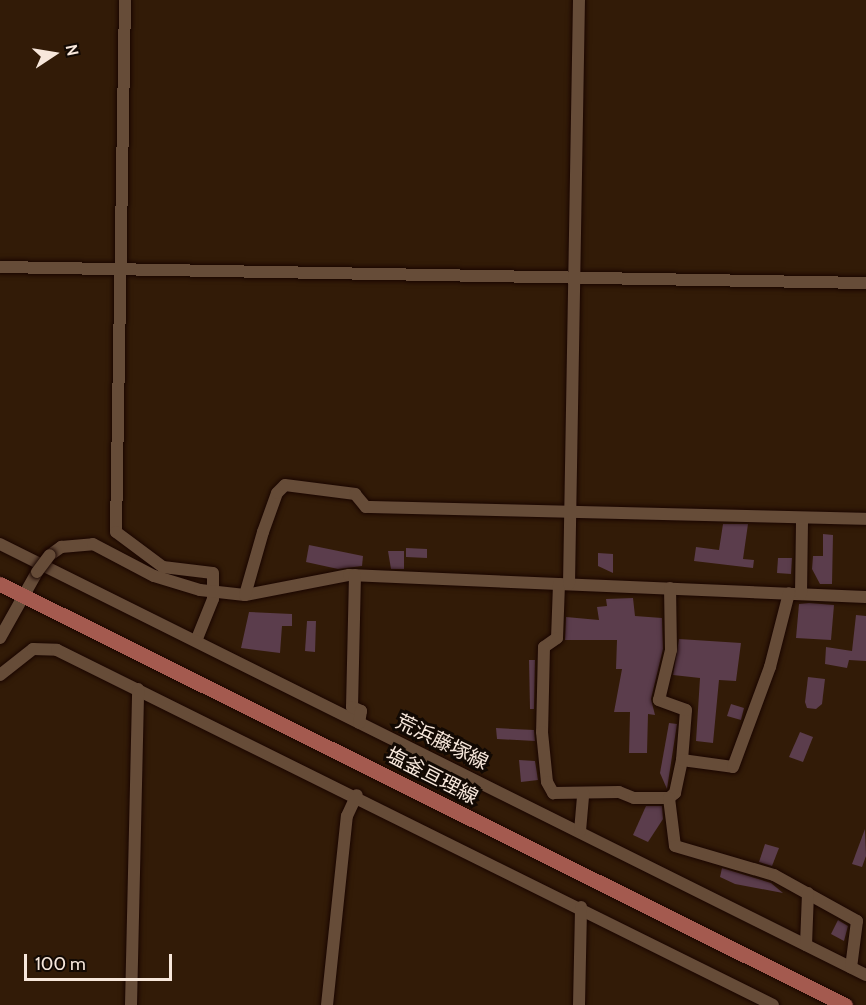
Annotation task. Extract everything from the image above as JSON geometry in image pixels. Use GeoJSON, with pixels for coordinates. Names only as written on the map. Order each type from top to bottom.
{"type":"FeatureCollection","features":[{"type":"Feature","properties":{"kind":"main road","name":"塩釜亘理線"},"geometry":{"type":"LineString","coordinates":[[0,584],[845,1005]]}},
{"type":"Feature","properties":{"kind":"street"},"geometry":{"type":"LineString","coordinates":[[125,0],[116,532],[163,567],[209,569],[214,592],[196,641]]}},
{"type":"Feature","properties":{"kind":"street"},"geometry":{"type":"LineString","coordinates":[[579,0],[571,514],[557,638],[544,647],[542,732],[547,782],[553,793],[669,798],[675,793],[682,760],[686,710],[666,706],[659,700],[671,650],[670,588]]}},
{"type":"Feature","properties":{"kind":"street"},"geometry":{"type":"LineString","coordinates":[[0,267],[866,283]]}},
{"type":"Feature","properties":{"kind":"street"},"geometry":{"type":"LineString","coordinates":[[245,595],[274,503],[285,485],[355,494],[366,507],[571,514],[866,519]]}},
{"type":"Feature","properties":{"kind":"street"},"geometry":{"type":"LineString","coordinates":[[682,760],[733,766],[795,593],[802,518]]}},
{"type":"Feature","properties":{"kind":"street","name":"荒浜藤塚線"},"geometry":{"type":"LineString","coordinates":[[0,544],[866,975]]}},
{"type":"Feature","properties":{"kind":"street"},"geometry":{"type":"LineString","coordinates":[[0,638],[26,596],[37,572],[50,555],[61,547],[93,544],[154,576],[214,592],[245,595],[355,575],[866,597]]}},
{"type":"Feature","properties":{"kind":"street"},"geometry":{"type":"LineString","coordinates":[[355,575],[352,707],[361,711],[359,723]]}},
{"type":"Feature","properties":{"kind":"street"},"geometry":{"type":"LineString","coordinates":[[0,675],[33,649],[45,647],[138,689],[357,795],[773,1005]]}},
{"type":"Feature","properties":{"kind":"street"},"geometry":{"type":"LineString","coordinates":[[131,1005],[138,689]]}},
{"type":"Feature","properties":{"kind":"street"},"geometry":{"type":"LineString","coordinates":[[580,831],[583,793]]}},
{"type":"Feature","properties":{"kind":"street"},"geometry":{"type":"LineString","coordinates":[[327,1005],[347,816],[357,795]]}},
{"type":"Feature","properties":{"kind":"street"},"geometry":{"type":"LineString","coordinates":[[669,798],[675,846],[774,875],[856,921],[851,968]]}},
{"type":"Feature","properties":{"kind":"street"},"geometry":{"type":"LineString","coordinates":[[806,945],[808,893]]}},
{"type":"Feature","properties":{"kind":"street"},"geometry":{"type":"LineString","coordinates":[[579,1005],[581,907]]}},
{"type":"Feature","properties":{"kind":"building"},"geometry":{"type":"Polygon","coordinates":[[[723,524],[748,524],[743,559],[754,560],[753,568],[694,561],[696,547],[719,550],[723,524]]]}},
{"type":"Feature","properties":{"kind":"building"},"geometry":{"type":"Polygon","coordinates":[[[823,534],[833,535],[832,584],[820,584],[812,569],[813,556],[823,556],[823,534]]]}},
{"type":"Feature","properties":{"kind":"building"},"geometry":{"type":"Polygon","coordinates":[[[309,545],[363,556],[362,566],[338,569],[306,562],[309,545]]]}},
{"type":"Feature","properties":{"kind":"building"},"geometry":{"type":"Polygon","coordinates":[[[406,548],[427,549],[427,558],[406,557],[406,548]]]}},
{"type":"Feature","properties":{"kind":"building"},"geometry":{"type":"Polygon","coordinates":[[[388,551],[404,551],[404,569],[391,569],[388,551]]]}},
{"type":"Feature","properties":{"kind":"building"},"geometry":{"type":"Polygon","coordinates":[[[598,553],[613,554],[613,573],[598,566],[598,553]]]}},
{"type":"Feature","properties":{"kind":"building"},"geometry":{"type":"Polygon","coordinates":[[[778,558],[792,558],[791,574],[777,573],[778,558]]]}},
{"type":"Feature","properties":{"kind":"building"},"geometry":{"type":"Polygon","coordinates":[[[633,598],[635,616],[662,618],[663,649],[651,699],[655,715],[648,714],[647,753],[629,753],[630,712],[614,712],[622,669],[616,669],[617,640],[565,640],[566,617],[599,620],[597,607],[607,606],[606,599],[633,598]]]}},
{"type":"Feature","properties":{"kind":"building"},"geometry":{"type":"Polygon","coordinates":[[[799,604],[834,605],[831,640],[796,638],[799,604]]]}},
{"type":"Feature","properties":{"kind":"building"},"geometry":{"type":"Polygon","coordinates":[[[249,612],[292,614],[292,626],[282,626],[280,653],[241,648],[249,612]]]}},
{"type":"Feature","properties":{"kind":"building"},"geometry":{"type":"Polygon","coordinates":[[[856,615],[866,616],[866,661],[849,660],[847,668],[825,664],[826,647],[852,651],[856,615]]]}},
{"type":"Feature","properties":{"kind":"building"},"geometry":{"type":"Polygon","coordinates":[[[307,621],[316,621],[315,652],[305,651],[307,621]]]}},
{"type":"Feature","properties":{"kind":"building"},"geometry":{"type":"Polygon","coordinates":[[[679,639],[741,643],[736,681],[719,680],[713,743],[696,741],[700,678],[673,675],[679,639]]]}},
{"type":"Feature","properties":{"kind":"building"},"geometry":{"type":"Polygon","coordinates":[[[529,660],[535,660],[534,709],[530,709],[529,660]]]}},
{"type":"Feature","properties":{"kind":"building"},"geometry":{"type":"Polygon","coordinates":[[[808,677],[825,679],[822,704],[816,709],[807,708],[805,702],[808,677]]]}},
{"type":"Feature","properties":{"kind":"building"},"geometry":{"type":"Polygon","coordinates":[[[731,704],[744,708],[741,720],[727,716],[731,704]]]}},
{"type":"Feature","properties":{"kind":"building"},"geometry":{"type":"Polygon","coordinates":[[[669,723],[677,724],[667,789],[660,773],[669,723]]]}},
{"type":"Feature","properties":{"kind":"building"},"geometry":{"type":"Polygon","coordinates":[[[496,728],[534,730],[535,741],[497,739],[496,728]]]}},
{"type":"Feature","properties":{"kind":"building"},"geometry":{"type":"Polygon","coordinates":[[[800,732],[813,737],[803,762],[789,757],[800,732]]]}},
{"type":"Feature","properties":{"kind":"building"},"geometry":{"type":"Polygon","coordinates":[[[519,760],[535,761],[538,780],[521,782],[519,760]]]}},
{"type":"Feature","properties":{"kind":"building"},"geometry":{"type":"Polygon","coordinates":[[[646,806],[662,806],[663,819],[648,842],[633,835],[646,806]]]}},
{"type":"Feature","properties":{"kind":"building"},"geometry":{"type":"Polygon","coordinates":[[[865,829],[866,856],[862,867],[852,864],[865,829]]]}},
{"type":"Feature","properties":{"kind":"building"},"geometry":{"type":"Polygon","coordinates":[[[765,844],[779,848],[772,866],[759,862],[765,844]]]}},
{"type":"Feature","properties":{"kind":"building"},"geometry":{"type":"Polygon","coordinates":[[[722,868],[771,883],[783,893],[735,884],[720,877],[722,868]]]}},
{"type":"Feature","properties":{"kind":"building"},"geometry":{"type":"Polygon","coordinates":[[[838,920],[848,926],[844,941],[831,934],[838,920]]]}}]}
